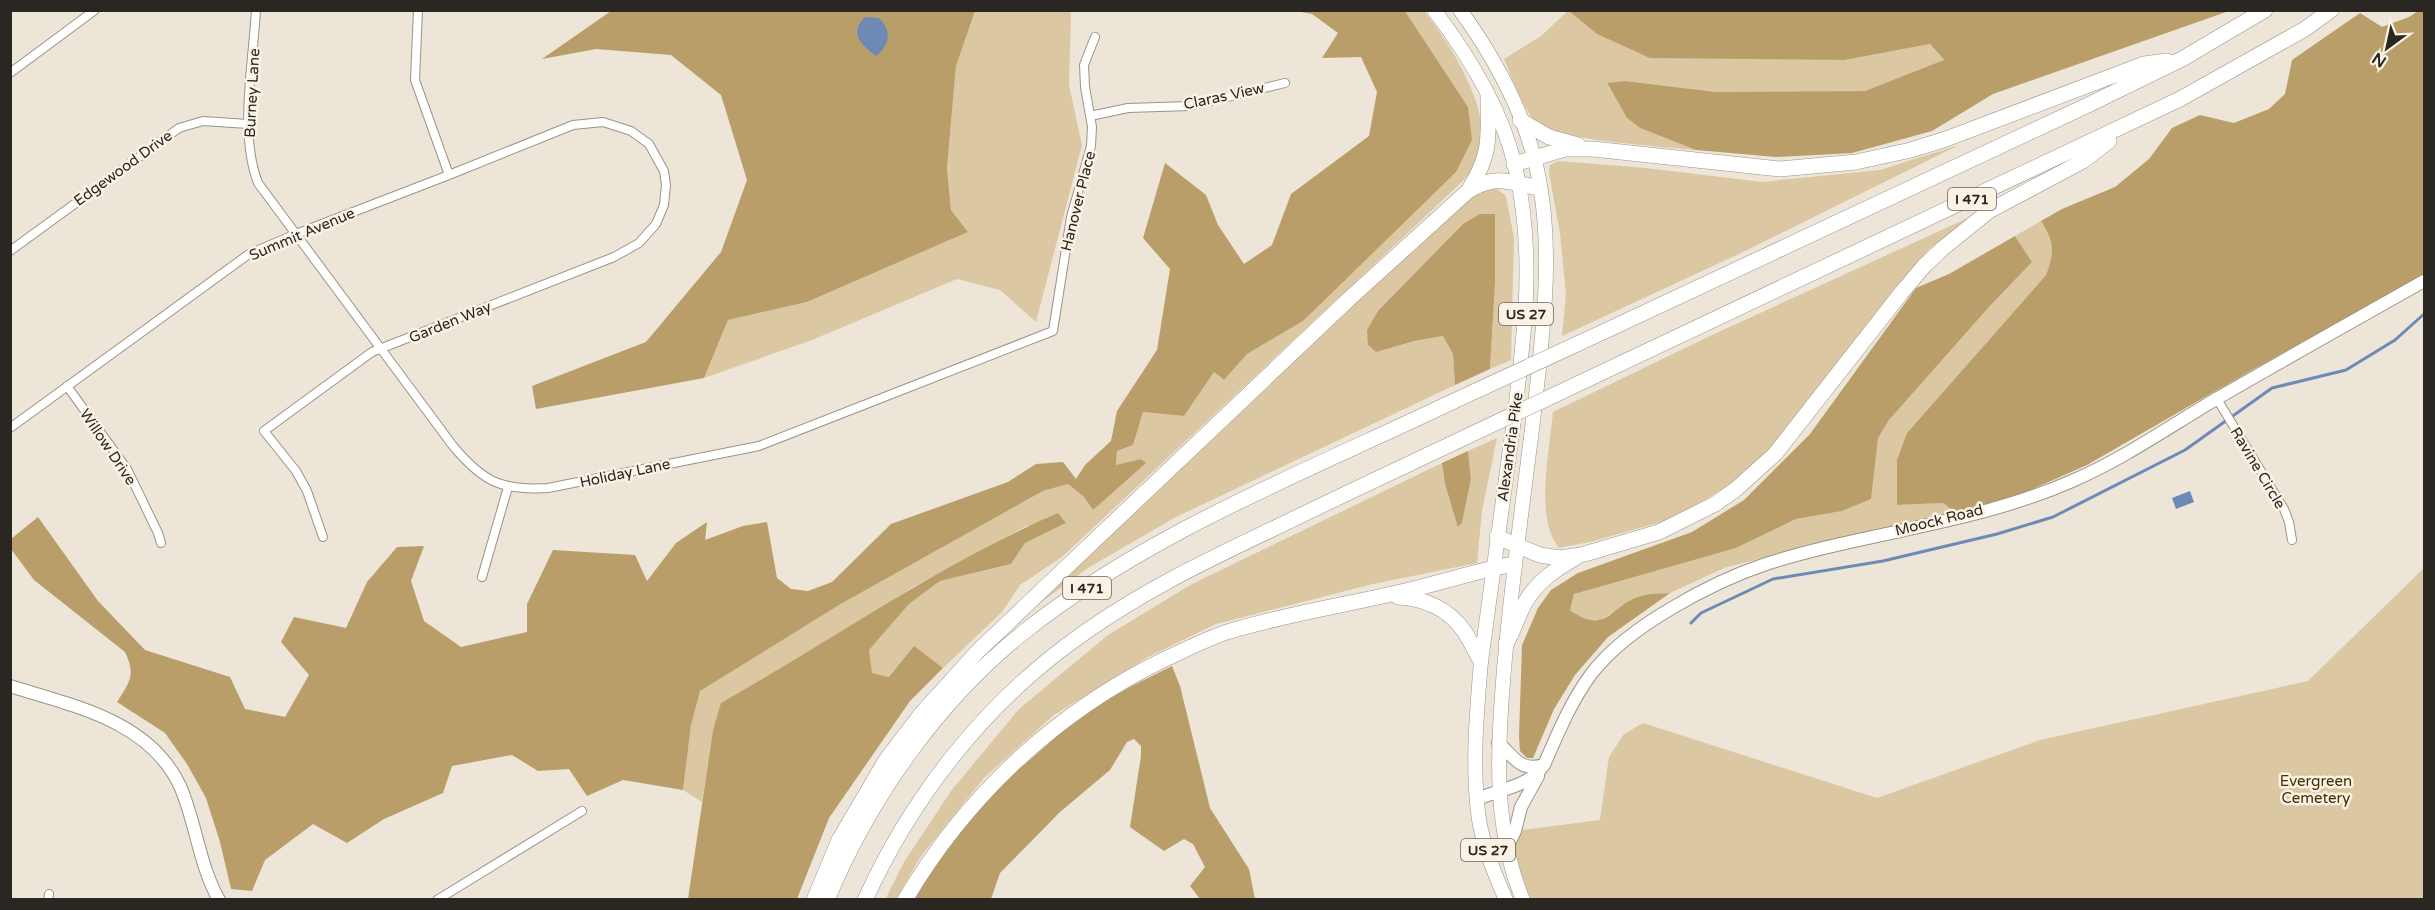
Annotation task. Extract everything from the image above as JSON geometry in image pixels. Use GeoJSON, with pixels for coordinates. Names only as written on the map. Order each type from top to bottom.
{"type":"FeatureCollection","features":[{"type":"Feature","properties":{"kind":"highway","name":"I 471"},"geometry":{"type":"LineString","coordinates":[[827,900],[841,866],[879,798],[929,728],[971,680],[1023,632],[1149,549],[1214,514],[2182,59],[2265,10]]}},
{"type":"Feature","properties":{"kind":"highway","name":"I 471"},"geometry":{"type":"LineString","coordinates":[[865,900],[894,841],[921,798],[973,733],[1008,696],[1064,647],[1120,608],[1167,581],[1451,444],[2137,120],[2238,67],[2331,10]]}},
{"type":"Feature","properties":{"kind":"highway"},"geometry":{"type":"LineString","coordinates":[[1520,120],[1549,137],[1593,148],[1779,169],[1856,162],[1911,150],[1946,139],[2144,64],[2182,59]]}},
{"type":"Feature","properties":{"kind":"highway"},"geometry":{"type":"LineString","coordinates":[[1468,191],[1484,163],[1488,150],[1490,136],[1488,97]]}},
{"type":"Feature","properties":{"kind":"highway"},"geometry":{"type":"LineString","coordinates":[[1497,537],[1540,555],[1560,558],[1581,555],[1659,532],[1684,521],[1735,490],[1775,454],[1902,292],[1942,249],[1989,212],[2083,161],[2137,120]]}},
{"type":"Feature","properties":{"kind":"highway"},"geometry":{"type":"LineString","coordinates":[[1515,164],[1565,149],[1593,148]]}},
{"type":"Feature","properties":{"kind":"highway"},"geometry":{"type":"LineString","coordinates":[[814,900],[839,840],[886,760],[921,714],[978,651],[1341,307],[1468,191],[1484,181],[1495,180],[1539,188]]}},
{"type":"Feature","properties":{"kind":"highway"},"geometry":{"type":"LineString","coordinates":[[1506,644],[1527,600],[1539,583],[1555,570],[1581,555]]}},
{"type":"Feature","properties":{"kind":"highway"},"geometry":{"type":"LineString","coordinates":[[905,900],[934,853],[986,790],[1039,740],[1107,690],[1150,667],[1226,633],[1309,611],[1383,596],[1515,564]]}},
{"type":"Feature","properties":{"kind":"highway"},"geometry":{"type":"LineString","coordinates":[[1383,596],[1412,597],[1433,604],[1451,616],[1465,632],[1481,661]]}},
{"type":"Feature","properties":{"kind":"main road","name":"Alexandria Pike"},"geometry":{"type":"LineString","coordinates":[[1434,10],[1463,52],[1502,127],[1515,164],[1525,217],[1527,305],[1481,661],[1477,720],[1478,814],[1490,859],[1506,900]]}},
{"type":"Feature","properties":{"kind":"main road","name":"Alexandria Pike"},"geometry":{"type":"LineString","coordinates":[[1460,10],[1495,63],[1520,120],[1534,158],[1544,218],[1543,329],[1506,644],[1498,743],[1499,790],[1507,848],[1514,877],[1523,900]]}},
{"type":"Feature","properties":{"kind":"main road","name":"Moock Road"},"geometry":{"type":"LineString","coordinates":[[1477,799],[1526,783],[1536,776],[1544,765],[1578,693],[1594,670],[1619,645],[1644,626],[1706,588],[1768,563],[1964,515],[2038,494],[2072,481],[2220,404],[2424,281]]}},
{"type":"Feature","properties":{"kind":"main road"},"geometry":{"type":"LineString","coordinates":[[10,686],[112,719],[150,746],[169,768],[180,786],[208,874],[219,900]]}},
{"type":"Feature","properties":{"kind":"main road"},"geometry":{"type":"LineString","coordinates":[[1498,743],[1525,767],[1534,768],[1544,765]]}},
{"type":"Feature","properties":{"kind":"main road"},"geometry":{"type":"LineString","coordinates":[[1507,848],[1515,831],[1521,807],[1544,765]]}},
{"type":"Feature","properties":{"kind":"main road"},"geometry":{"type":"LineString","coordinates":[[1476,782],[1499,790]]}},
{"type":"Feature","properties":{"kind":"street"},"geometry":{"type":"LineString","coordinates":[[10,73],[95,10]]}},
{"type":"Feature","properties":{"kind":"street","name":"Burney Lane"},"geometry":{"type":"LineString","coordinates":[[256,10],[248,124],[250,154],[258,183],[296,234]]}},
{"type":"Feature","properties":{"kind":"street"},"geometry":{"type":"LineString","coordinates":[[418,10],[415,80],[449,175]]}},
{"type":"Feature","properties":{"kind":"street","name":"Hanover Place"},"geometry":{"type":"LineString","coordinates":[[1053,331],[1071,217],[1091,146],[1084,65],[1095,37]]}},
{"type":"Feature","properties":{"kind":"street","name":"Claras View"},"geometry":{"type":"LineString","coordinates":[[1090,116],[1128,108],[1191,106],[1286,82]]}},
{"type":"Feature","properties":{"kind":"street","name":"Edgewood Drive"},"geometry":{"type":"LineString","coordinates":[[10,251],[179,128],[203,120],[248,124]]}},
{"type":"Feature","properties":{"kind":"street","name":"Summit Avenue"},"geometry":{"type":"LineString","coordinates":[[10,428],[249,254],[573,125],[603,122],[631,131]]}},
{"type":"Feature","properties":{"kind":"street","name":"Garden Way"},"geometry":{"type":"LineString","coordinates":[[323,537],[307,491],[296,471],[264,431],[372,352],[614,257],[642,241],[650,234],[661,214],[666,185],[664,171],[654,151],[644,138],[631,131]]}},
{"type":"Feature","properties":{"kind":"street","name":"Holiday Lane"},"geometry":{"type":"LineString","coordinates":[[296,234],[466,461],[483,475],[517,489],[548,488],[759,446],[1053,331]]}},
{"type":"Feature","properties":{"kind":"street","name":"Willow Drive"},"geometry":{"type":"LineString","coordinates":[[67,386],[127,470],[158,532],[161,543]]}},
{"type":"Feature","properties":{"kind":"street","name":"Ravine Circle"},"geometry":{"type":"LineString","coordinates":[[2220,404],[2284,509],[2292,540]]}},
{"type":"Feature","properties":{"kind":"street"},"geometry":{"type":"LineString","coordinates":[[482,577],[508,487]]}},
{"type":"Feature","properties":{"kind":"street"},"geometry":{"type":"LineString","coordinates":[[437,900],[582,811]]}},
{"type":"Feature","properties":{"kind":"green space"},"geometry":{"type":"Polygon","coordinates":[[[1569,10],[1597,34],[1783,58],[1845,60],[1930,44],[1944,61],[1865,91],[1716,92],[1625,81],[1607,84],[1627,118],[1640,128],[1696,150],[1613,142],[1549,130],[1538,124],[1523,103],[1504,59],[1541,36],[1569,10]]]}},
{"type":"Feature","properties":{"kind":"green space"},"geometry":{"type":"Polygon","coordinates":[[[975,11],[1070,11],[1071,15],[1069,85],[1082,145],[1036,322],[1000,290],[957,279],[812,340],[704,378],[728,320],[807,302],[968,232],[951,210],[947,168],[956,66],[975,11]]]}},
{"type":"Feature","properties":{"kind":"green space"},"geometry":{"type":"Polygon","coordinates":[[[1405,11],[1424,11],[1435,25],[1458,62],[1477,105],[1482,126],[1482,146],[1477,164],[1462,182],[1062,557],[1020,585],[1002,612],[943,668],[914,647],[889,677],[872,673],[868,651],[909,604],[940,581],[1011,564],[1025,543],[1066,523],[1026,526],[913,587],[797,660],[722,703],[713,730],[702,802],[683,790],[691,725],[699,691],[839,605],[1043,491],[1068,484],[1084,497],[1093,510],[1141,459],[1116,466],[1117,451],[1133,445],[1143,412],[1184,416],[1214,372],[1224,380],[1247,354],[1303,321],[1332,291],[1468,107],[1405,11]]]}},
{"type":"Feature","properties":{"kind":"green space"},"geometry":{"type":"Polygon","coordinates":[[[1959,145],[1741,253],[1562,336],[1566,295],[1560,233],[1549,173],[1550,165],[1558,161],[1646,168],[1762,182],[1880,170],[1959,145]]]}},
{"type":"Feature","properties":{"kind":"green space"},"geometry":{"type":"Polygon","coordinates":[[[1496,188],[1506,196],[1514,238],[1511,360],[1490,369],[1495,283],[1495,214],[1480,214],[1414,341],[1443,336],[1453,354],[1455,385],[1174,518],[1088,568],[1018,619],[1448,217],[1481,191],[1496,188]]]}},
{"type":"Feature","properties":{"kind":"green space"},"geometry":{"type":"Polygon","coordinates":[[[1970,217],[1927,251],[1773,447],[1733,483],[1672,519],[1590,542],[1559,548],[1551,535],[1545,501],[1553,412],[1712,335],[1970,217]]]}},
{"type":"Feature","properties":{"kind":"green space"},"geometry":{"type":"Polygon","coordinates":[[[2041,221],[2049,235],[2052,247],[2046,275],[1907,433],[1897,505],[1943,503],[1955,512],[1847,536],[1724,568],[1670,593],[1640,596],[1600,620],[1585,621],[1570,610],[1574,594],[1592,587],[1736,548],[1796,519],[1842,511],[1870,499],[1878,438],[1889,420],[2032,262],[2015,236],[2041,221]]]}},
{"type":"Feature","properties":{"kind":"green space"},"geometry":{"type":"Polygon","coordinates":[[[1497,438],[1482,511],[1477,563],[1373,584],[1216,624],[1148,657],[1054,715],[984,778],[921,856],[896,899],[885,900],[904,862],[951,791],[1019,709],[1108,635],[1192,584],[1442,463],[1445,484],[1459,527],[1462,523],[1471,479],[1468,451],[1497,438]]]}},
{"type":"Feature","properties":{"kind":"green space","name":"Evergreen Cemetery"},"geometry":{"type":"Polygon","coordinates":[[[2424,568],[2424,899],[1523,899],[1507,848],[1515,831],[1600,820],[1609,757],[1624,734],[1643,723],[1877,798],[2040,740],[2308,681],[2424,568]]]}},
{"type":"Feature","properties":{"kind":"shaded area"},"geometry":{"type":"Polygon","coordinates":[[[611,11],[975,11],[956,66],[947,168],[951,210],[968,232],[807,302],[728,320],[704,378],[536,409],[532,386],[646,342],[721,252],[747,180],[721,95],[671,55],[596,49],[542,59],[611,11]]]}},
{"type":"Feature","properties":{"kind":"shaded area"},"geometry":{"type":"Polygon","coordinates":[[[1296,11],[1405,11],[1468,107],[1472,140],[1456,172],[1303,321],[1247,354],[1224,380],[1214,372],[1184,416],[1143,412],[1133,445],[1117,451],[1116,465],[1141,459],[1146,463],[1093,510],[1084,497],[1068,484],[1043,491],[839,605],[700,691],[691,725],[683,790],[623,780],[587,796],[569,769],[538,771],[512,755],[452,766],[443,793],[384,819],[347,843],[313,824],[265,860],[252,891],[231,889],[220,842],[206,798],[187,764],[165,733],[117,702],[131,673],[125,652],[34,580],[11,549],[11,539],[38,517],[98,601],[145,650],[230,677],[245,709],[285,717],[309,675],[281,642],[294,617],[346,628],[367,582],[397,547],[424,546],[411,581],[424,621],[461,647],[527,632],[527,604],[553,550],[635,555],[647,581],[676,543],[707,522],[705,540],[743,526],[767,522],[777,578],[791,589],[808,591],[832,582],[891,524],[1008,482],[1036,464],[1063,462],[1076,479],[1085,465],[1111,441],[1117,411],[1157,350],[1170,269],[1143,238],[1165,163],[1206,195],[1218,225],[1244,264],[1272,245],[1291,194],[1369,136],[1377,92],[1361,57],[1322,58],[1338,33],[1312,14],[1296,11]]]}},
{"type":"Feature","properties":{"kind":"shaded area"},"geometry":{"type":"Polygon","coordinates":[[[1569,11],[2229,11],[1993,94],[1932,131],[1852,153],[1776,157],[1696,150],[1640,128],[1627,118],[1607,83],[1625,81],[1716,92],[1865,91],[1944,60],[1930,44],[1845,60],[1650,58],[1597,34],[1569,11]]]}},
{"type":"Feature","properties":{"kind":"shaded area"},"geometry":{"type":"Polygon","coordinates":[[[2418,11],[2424,11],[2424,275],[2250,371],[2087,465],[2017,496],[1955,512],[1943,503],[1897,505],[1897,460],[1907,433],[2046,275],[2052,247],[2049,235],[2041,221],[2062,209],[2115,187],[2149,159],[2172,128],[2200,115],[2234,123],[2269,109],[2285,94],[2292,60],[2360,13],[2382,27],[2409,17],[2418,11]]]}},
{"type":"Feature","properties":{"kind":"shaded area"},"geometry":{"type":"Polygon","coordinates":[[[1480,214],[1495,214],[1495,283],[1490,369],[1455,385],[1453,354],[1443,336],[1414,341],[1376,352],[1368,345],[1367,330],[1378,311],[1463,224],[1480,214]]]}},
{"type":"Feature","properties":{"kind":"shaded area"},"geometry":{"type":"Polygon","coordinates":[[[2015,236],[2032,262],[1889,420],[1878,438],[1871,499],[1842,511],[1796,519],[1736,548],[1574,594],[1570,610],[1582,617],[1601,620],[1622,605],[1641,596],[1670,593],[1608,637],[1575,675],[1554,709],[1533,758],[1527,758],[1520,751],[1519,736],[1522,645],[1538,608],[1551,590],[1578,573],[1692,532],[1744,500],[1810,434],[1916,288],[1949,274],[2015,236]]]}},
{"type":"Feature","properties":{"kind":"shaded area"},"geometry":{"type":"Polygon","coordinates":[[[1468,451],[1471,479],[1462,523],[1458,527],[1445,484],[1442,463],[1468,451]]]}},
{"type":"Feature","properties":{"kind":"shaded area"},"geometry":{"type":"Polygon","coordinates":[[[1058,513],[1066,523],[1025,543],[1011,564],[940,581],[909,604],[869,650],[872,673],[889,677],[914,646],[943,668],[910,701],[829,818],[797,899],[688,899],[713,730],[721,703],[971,555],[1058,513]]]}},
{"type":"Feature","properties":{"kind":"shaded area"},"geometry":{"type":"Polygon","coordinates":[[[1172,666],[1180,686],[1210,808],[1249,869],[1255,899],[1200,899],[1190,886],[1205,867],[1193,844],[1184,839],[1164,851],[1130,827],[1141,756],[1141,746],[1134,739],[1127,742],[1110,770],[1060,812],[1000,873],[991,899],[913,900],[947,848],[1000,786],[1064,730],[1112,696],[1172,666]]]}},
{"type":"Feature","properties":{"kind":"water"},"geometry":{"type":"Polygon","coordinates":[[[865,17],[879,18],[886,28],[887,43],[876,56],[866,48],[857,34],[860,23],[865,17]]]}},
{"type":"Feature","properties":{"kind":"water"},"geometry":{"type":"Polygon","coordinates":[[[2190,491],[2194,502],[2176,509],[2172,498],[2190,491]]]}},
{"type":"Feature","properties":{"kind":"waterway"},"geometry":{"type":"LineString","coordinates":[[1691,623],[1701,613],[1773,579],[1883,561],[1997,534],[2053,517],[2185,450],[2272,388],[2346,370],[2395,340],[2424,314]]}}]}
